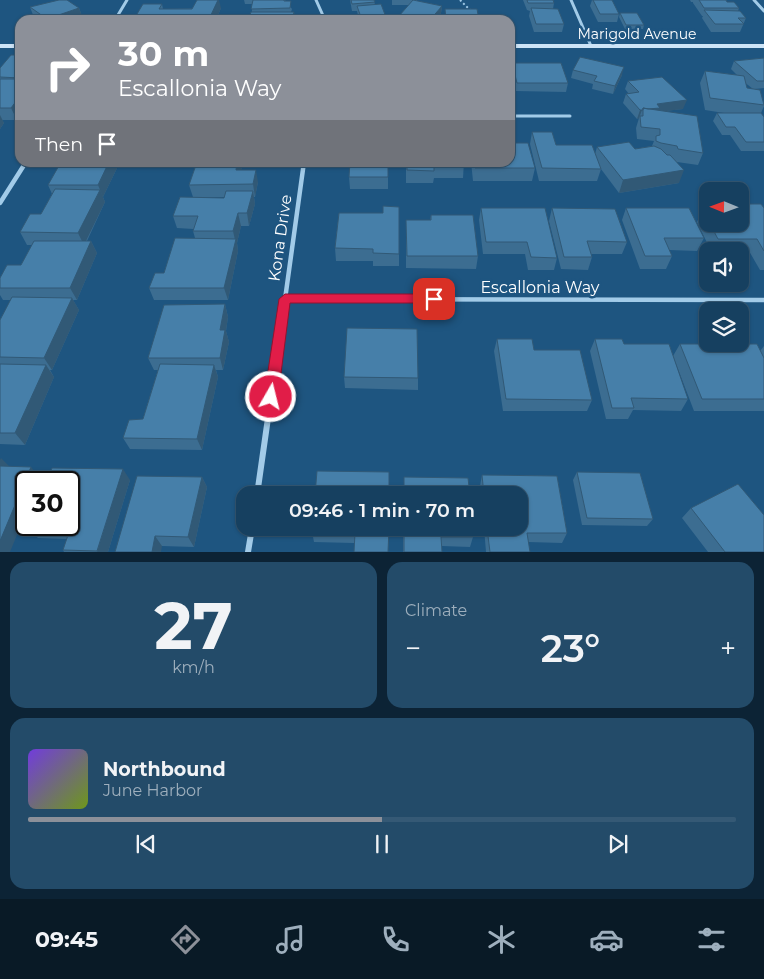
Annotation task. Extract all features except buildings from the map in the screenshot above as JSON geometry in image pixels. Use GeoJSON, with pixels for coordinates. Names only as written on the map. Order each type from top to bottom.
{"type":"FeatureCollection","features":[{"type":"Feature","properties":{"kind":"street"},"geometry":{"type":"LineString","coordinates":[[118,15],[128,0]]}},
{"type":"Feature","properties":{"kind":"street"},"geometry":{"type":"LineString","coordinates":[[316,0],[323,15]]}},
{"type":"Feature","properties":{"kind":"street"},"geometry":{"type":"LineString","coordinates":[[571,0],[591,46]]}},
{"type":"Feature","properties":{"kind":"street"},"geometry":{"type":"LineString","coordinates":[[754,0],[764,11]]}},
{"type":"Feature","properties":{"kind":"street"},"geometry":{"type":"LineString","coordinates":[[0,46],[15,46]]}},
{"type":"Feature","properties":{"kind":"street","name":"Marigold Avenue"},"geometry":{"type":"LineString","coordinates":[[515,46],[764,46]]}},
{"type":"Feature","properties":{"kind":"street"},"geometry":{"type":"LineString","coordinates":[[515,116],[570,116]]}},
{"type":"Feature","properties":{"kind":"street"},"geometry":{"type":"LineString","coordinates":[[0,203],[23,167]]}},
{"type":"Feature","properties":{"kind":"street","name":"Kona Drive"},"geometry":{"type":"LineString","coordinates":[[258,486],[303,167]]}},
{"type":"Feature","properties":{"kind":"street","name":"Escallonia Way"},"geometry":{"type":"LineString","coordinates":[[285,299],[764,300]]}},
{"type":"Feature","properties":{"kind":"street"},"geometry":{"type":"LineString","coordinates":[[248,552],[251,536]]}},
{"type":"Feature","properties":{"kind":"path"},"geometry":{"type":"LineString","coordinates":[[460,0],[474,13]]}},
{"type":"Feature","properties":{"kind":"route"},"geometry":{"type":"LineString","coordinates":[[271,397],[285,299],[434,299]]}}]}
